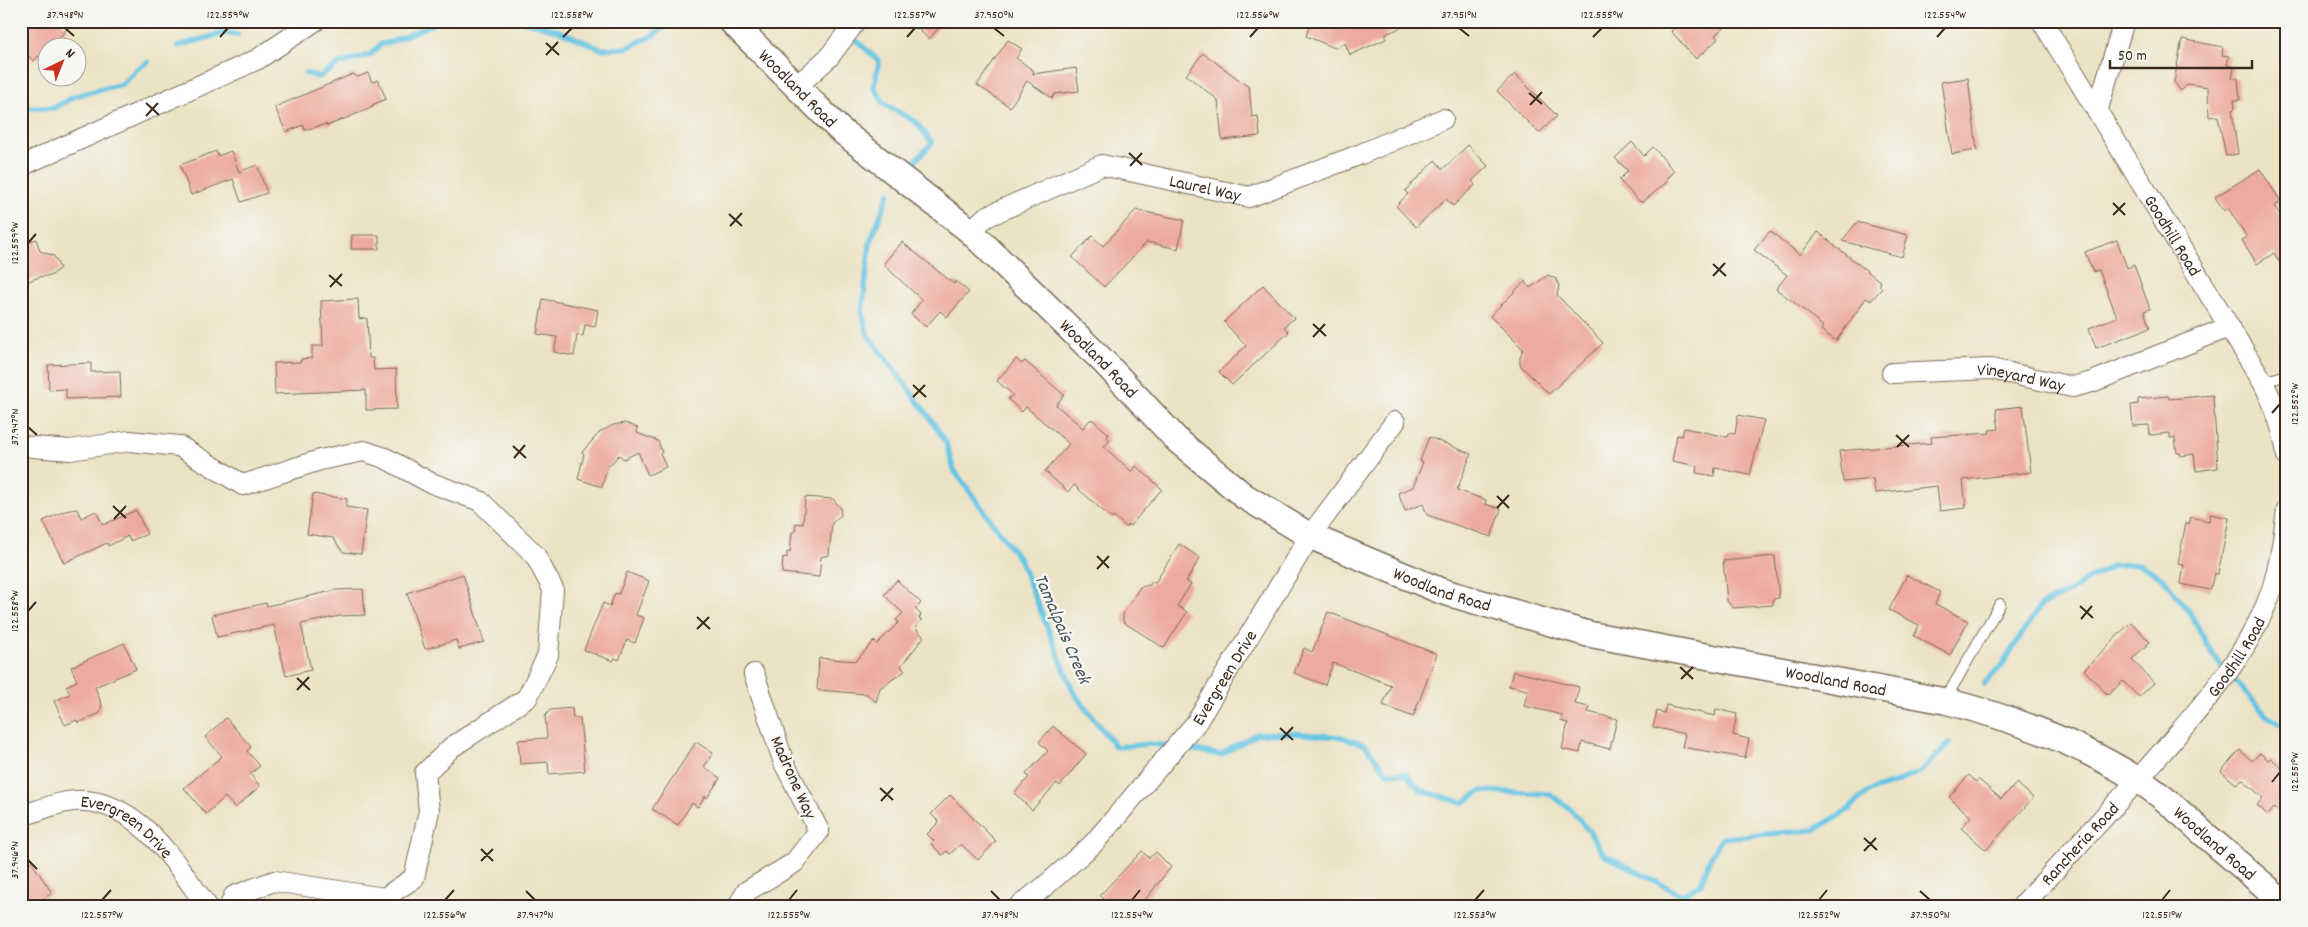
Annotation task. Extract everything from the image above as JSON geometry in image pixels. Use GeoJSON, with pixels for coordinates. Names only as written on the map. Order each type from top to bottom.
{"type":"FeatureCollection","features":[{"type":"Feature","properties":{"kind":"street"},"geometry":{"type":"LineString","coordinates":[[21,166],[258,59],[315,21]]}},
{"type":"Feature","properties":{"kind":"street","name":"Woodland Road"},"geometry":{"type":"LineString","coordinates":[[730,21],[795,88],[839,129],[970,231],[1105,363],[1177,440],[1244,496],[1310,536],[1441,591],[1588,634],[1945,701],[1984,710],[2062,739],[2094,754],[2161,796],[2287,905]]}},
{"type":"Feature","properties":{"kind":"street","name":"Goodhill Road"},"geometry":{"type":"LineString","coordinates":[[2042,21],[2263,382],[2276,409],[2284,435],[2287,456]]}},
{"type":"Feature","properties":{"kind":"street"},"geometry":{"type":"LineString","coordinates":[[2097,112],[2124,21]]}},
{"type":"Feature","properties":{"kind":"street"},"geometry":{"type":"LineString","coordinates":[[795,88],[829,57],[855,23]]}},
{"type":"Feature","properties":{"kind":"street","name":"Laurel Way"},"geometry":{"type":"LineString","coordinates":[[970,231],[986,217],[1102,165],[1249,197],[1361,154],[1443,119]]}},
{"type":"Feature","properties":{"kind":"street","name":"Vineyard Way"},"geometry":{"type":"LineString","coordinates":[[1892,373],[1991,369],[2072,388],[2092,382],[2229,327]]}},
{"type":"Feature","properties":{"kind":"street","name":"Evergreen Drive"},"geometry":{"type":"LineString","coordinates":[[1019,906],[1093,844],[1196,723],[1310,536],[1395,422]]}},
{"type":"Feature","properties":{"kind":"street"},"geometry":{"type":"LineString","coordinates":[[21,446],[70,450],[129,440],[180,446],[243,486],[320,460],[364,451],[385,458],[429,482],[480,501],[535,555],[553,589],[548,655],[527,698],[452,747],[425,773],[429,811],[414,878],[384,898],[274,880],[234,896],[230,906]]}},
{"type":"Feature","properties":{"kind":"street","name":"Goodhill Road"},"geometry":{"type":"LineString","coordinates":[[2138,780],[2220,684],[2234,665],[2256,628],[2267,603],[2282,547],[2287,509]]}},
{"type":"Feature","properties":{"kind":"street","name":"Madrone Way"},"geometry":{"type":"LineString","coordinates":[[738,906],[747,891],[794,863],[819,831],[784,762],[754,674]]}},
{"type":"Feature","properties":{"kind":"street","name":"Rancheria Road"},"geometry":{"type":"LineString","coordinates":[[2022,906],[2138,780]]}},
{"type":"Feature","properties":{"kind":"street","name":"Evergreen Drive"},"geometry":{"type":"LineString","coordinates":[[21,816],[64,803],[84,801],[121,810],[162,846],[207,906]]}},
{"type":"Feature","properties":{"kind":"lane"},"geometry":{"type":"LineString","coordinates":[[2263,382],[2287,375]]}},
{"type":"Feature","properties":{"kind":"lane"},"geometry":{"type":"LineString","coordinates":[[1945,701],[2000,604]]}},
{"type":"Feature","properties":{"kind":"building"},"geometry":{"type":"Polygon","coordinates":[[[31,21],[61,21],[68,28],[59,38],[38,38],[38,56],[34,61],[21,49],[21,31],[31,21]]]}},
{"type":"Feature","properties":{"kind":"building"},"geometry":{"type":"Polygon","coordinates":[[[909,21],[945,21],[929,39],[909,21]]]}},
{"type":"Feature","properties":{"kind":"building"},"geometry":{"type":"Polygon","coordinates":[[[1311,21],[1415,21],[1386,34],[1386,39],[1350,55],[1345,43],[1335,48],[1306,36],[1311,21]]]}},
{"type":"Feature","properties":{"kind":"building"},"geometry":{"type":"Polygon","coordinates":[[[1683,21],[1731,21],[1715,35],[1718,39],[1696,59],[1671,31],[1683,21]]]}},
{"type":"Feature","properties":{"kind":"building"},"geometry":{"type":"Polygon","coordinates":[[[2182,39],[2223,47],[2222,55],[2229,56],[2227,65],[2234,67],[2232,78],[2238,78],[2240,100],[2234,100],[2235,109],[2232,110],[2238,154],[2226,156],[2218,116],[2209,117],[2208,87],[2188,84],[2181,91],[2174,82],[2182,39]]]}},
{"type":"Feature","properties":{"kind":"building"},"geometry":{"type":"Polygon","coordinates":[[[1008,40],[1022,49],[1016,58],[1034,71],[1033,74],[1076,68],[1079,91],[1055,94],[1052,98],[1027,81],[1010,107],[977,85],[1008,40]]]}},
{"type":"Feature","properties":{"kind":"building"},"geometry":{"type":"Polygon","coordinates":[[[1203,53],[1249,87],[1252,117],[1258,116],[1260,136],[1222,140],[1218,100],[1186,75],[1203,53]]]}},
{"type":"Feature","properties":{"kind":"building"},"geometry":{"type":"Polygon","coordinates":[[[368,73],[372,82],[378,80],[386,99],[372,105],[373,107],[327,126],[326,124],[305,130],[303,125],[286,132],[275,107],[353,74],[358,77],[368,73]]]}},
{"type":"Feature","properties":{"kind":"building"},"geometry":{"type":"Polygon","coordinates":[[[1515,74],[1557,116],[1539,133],[1497,91],[1515,74]]]}},
{"type":"Feature","properties":{"kind":"building"},"geometry":{"type":"Polygon","coordinates":[[[1968,78],[1977,150],[1952,154],[1941,82],[1968,78]]]}},
{"type":"Feature","properties":{"kind":"building"},"geometry":{"type":"Polygon","coordinates":[[[1632,142],[1644,156],[1653,147],[1674,171],[1666,179],[1668,181],[1643,202],[1639,201],[1619,180],[1628,171],[1615,158],[1632,142]]]}},
{"type":"Feature","properties":{"kind":"building"},"geometry":{"type":"Polygon","coordinates":[[[1468,145],[1488,166],[1472,181],[1475,185],[1453,206],[1446,199],[1416,227],[1396,206],[1408,194],[1405,191],[1435,160],[1443,169],[1468,145]]]}},
{"type":"Feature","properties":{"kind":"building"},"geometry":{"type":"Polygon","coordinates":[[[216,151],[218,156],[231,151],[239,172],[257,165],[267,193],[241,202],[233,179],[191,195],[180,165],[216,151]]]}},
{"type":"Feature","properties":{"kind":"building"},"geometry":{"type":"Polygon","coordinates":[[[2260,169],[2281,202],[2274,206],[2287,225],[2287,275],[2274,253],[2257,264],[2242,240],[2247,237],[2228,208],[2224,211],[2215,197],[2260,169]]]}},
{"type":"Feature","properties":{"kind":"building"},"geometry":{"type":"Polygon","coordinates":[[[1136,210],[1184,220],[1178,249],[1147,242],[1104,287],[1072,257],[1092,236],[1103,246],[1136,210]]]}},
{"type":"Feature","properties":{"kind":"building"},"geometry":{"type":"Polygon","coordinates":[[[1857,222],[1908,235],[1902,257],[1842,241],[1857,222]]]}},
{"type":"Feature","properties":{"kind":"building"},"geometry":{"type":"Polygon","coordinates":[[[1770,231],[1800,255],[1818,232],[1881,282],[1879,286],[1882,288],[1871,301],[1866,298],[1836,341],[1821,330],[1823,327],[1809,314],[1776,289],[1787,275],[1754,250],[1770,231]]]}},
{"type":"Feature","properties":{"kind":"building"},"geometry":{"type":"Polygon","coordinates":[[[352,235],[379,235],[379,249],[351,249],[352,235]]]}},
{"type":"Feature","properties":{"kind":"building"},"geometry":{"type":"Polygon","coordinates":[[[36,239],[40,251],[54,256],[60,268],[52,275],[39,277],[21,284],[21,245],[36,239]]]}},
{"type":"Feature","properties":{"kind":"building"},"geometry":{"type":"Polygon","coordinates":[[[2117,240],[2127,268],[2134,265],[2150,309],[2144,311],[2150,328],[2096,348],[2089,328],[2117,317],[2099,270],[2093,272],[2085,252],[2117,240]]]}},
{"type":"Feature","properties":{"kind":"building"},"geometry":{"type":"Polygon","coordinates":[[[902,242],[954,284],[956,281],[969,292],[947,317],[940,311],[926,327],[911,314],[922,300],[885,266],[885,262],[902,242]]]}},
{"type":"Feature","properties":{"kind":"building"},"geometry":{"type":"Polygon","coordinates":[[[1548,275],[1556,279],[1559,286],[1557,295],[1603,343],[1549,394],[1520,365],[1523,349],[1490,316],[1525,281],[1530,288],[1548,275]]]}},
{"type":"Feature","properties":{"kind":"building"},"geometry":{"type":"Polygon","coordinates":[[[1263,285],[1294,318],[1284,327],[1289,332],[1232,385],[1219,372],[1246,346],[1224,322],[1263,285]]]}},
{"type":"Feature","properties":{"kind":"building"},"geometry":{"type":"Polygon","coordinates":[[[358,299],[359,319],[367,318],[369,358],[373,358],[374,370],[396,369],[397,409],[366,410],[366,390],[275,394],[274,363],[301,362],[301,359],[312,358],[312,346],[323,346],[321,301],[358,299]]]}},
{"type":"Feature","properties":{"kind":"building"},"geometry":{"type":"Polygon","coordinates":[[[543,299],[598,310],[595,327],[585,325],[583,336],[577,335],[574,356],[554,352],[557,337],[537,334],[543,299]]]}},
{"type":"Feature","properties":{"kind":"building"},"geometry":{"type":"Polygon","coordinates":[[[1016,359],[1022,364],[1025,361],[1064,395],[1056,405],[1083,428],[1090,420],[1093,420],[1109,434],[1107,437],[1110,440],[1104,447],[1132,472],[1136,466],[1162,489],[1130,526],[1128,524],[1126,527],[1116,518],[1111,518],[1074,485],[1068,492],[1045,471],[1069,444],[1026,407],[1022,412],[1008,399],[1013,395],[997,381],[1016,359]]]}},
{"type":"Feature","properties":{"kind":"building"},"geometry":{"type":"Polygon","coordinates":[[[91,363],[91,372],[120,371],[121,397],[66,399],[66,389],[49,390],[48,365],[91,363]]]}},
{"type":"Feature","properties":{"kind":"building"},"geometry":{"type":"Polygon","coordinates":[[[2213,395],[2218,468],[2196,471],[2194,454],[2181,456],[2180,453],[2177,453],[2175,438],[2170,438],[2170,433],[2150,435],[2149,425],[2133,426],[2131,405],[2138,404],[2138,399],[2168,396],[2169,399],[2213,395]]]}},
{"type":"Feature","properties":{"kind":"building"},"geometry":{"type":"Polygon","coordinates":[[[2023,406],[2031,472],[1963,480],[1966,508],[1940,511],[1937,486],[1875,493],[1873,479],[1843,482],[1839,451],[1932,443],[1931,437],[1990,433],[1989,430],[1999,429],[1996,409],[2023,406]]]}},
{"type":"Feature","properties":{"kind":"building"},"geometry":{"type":"Polygon","coordinates":[[[1738,415],[1764,420],[1750,475],[1715,468],[1714,476],[1696,473],[1697,466],[1672,461],[1677,435],[1682,436],[1684,428],[1728,437],[1729,433],[1735,434],[1738,415]]]}},
{"type":"Feature","properties":{"kind":"building"},"geometry":{"type":"Polygon","coordinates":[[[625,423],[638,428],[637,433],[658,441],[662,452],[660,453],[666,467],[648,475],[638,452],[624,459],[619,455],[607,468],[602,487],[578,479],[584,454],[582,452],[600,432],[613,425],[625,423]]]}},
{"type":"Feature","properties":{"kind":"building"},"geometry":{"type":"Polygon","coordinates":[[[1429,437],[1471,454],[1457,490],[1486,500],[1485,504],[1501,509],[1491,537],[1427,515],[1423,504],[1405,511],[1398,493],[1413,487],[1423,462],[1420,461],[1429,437]]]}},
{"type":"Feature","properties":{"kind":"building"},"geometry":{"type":"Polygon","coordinates":[[[313,494],[347,499],[346,507],[367,510],[361,554],[343,552],[333,538],[307,534],[313,494]]]}},
{"type":"Feature","properties":{"kind":"building"},"geometry":{"type":"Polygon","coordinates":[[[805,497],[833,499],[840,507],[841,515],[832,523],[829,555],[821,557],[819,577],[782,573],[783,557],[787,558],[787,552],[790,552],[792,532],[795,532],[796,523],[803,524],[805,497]]]}},
{"type":"Feature","properties":{"kind":"building"},"geometry":{"type":"Polygon","coordinates":[[[77,509],[81,518],[96,511],[103,525],[136,510],[147,534],[130,541],[128,536],[108,546],[107,543],[64,563],[43,521],[65,511],[77,509]]]}},
{"type":"Feature","properties":{"kind":"building"},"geometry":{"type":"Polygon","coordinates":[[[2210,514],[2229,518],[2218,574],[2214,574],[2210,590],[2181,584],[2184,565],[2178,564],[2186,523],[2189,524],[2191,517],[2209,521],[2210,514]]]}},
{"type":"Feature","properties":{"kind":"building"},"geometry":{"type":"Polygon","coordinates":[[[1179,544],[1200,558],[1186,581],[1191,584],[1177,606],[1187,612],[1164,648],[1123,622],[1123,614],[1140,587],[1150,585],[1152,581],[1155,583],[1179,544]]]}},
{"type":"Feature","properties":{"kind":"building"},"geometry":{"type":"Polygon","coordinates":[[[1775,556],[1779,598],[1773,599],[1773,605],[1733,608],[1727,601],[1723,561],[1775,556]]]}},
{"type":"Feature","properties":{"kind":"building"},"geometry":{"type":"Polygon","coordinates":[[[627,572],[649,581],[636,615],[644,618],[635,643],[627,640],[619,660],[615,658],[613,661],[584,650],[603,603],[610,606],[615,593],[619,594],[627,572]]]}},
{"type":"Feature","properties":{"kind":"building"},"geometry":{"type":"Polygon","coordinates":[[[463,574],[484,642],[459,649],[456,640],[425,649],[407,593],[463,574]]]}},
{"type":"Feature","properties":{"kind":"building"},"geometry":{"type":"Polygon","coordinates":[[[1907,575],[1940,592],[1935,604],[1968,621],[1950,655],[1914,636],[1919,625],[1889,610],[1907,575]]]}},
{"type":"Feature","properties":{"kind":"building"},"geometry":{"type":"Polygon","coordinates":[[[897,580],[921,603],[915,609],[921,615],[919,618],[922,620],[915,628],[924,637],[901,666],[905,671],[880,688],[876,702],[867,694],[817,690],[819,658],[856,661],[874,641],[877,644],[899,622],[896,620],[903,613],[884,595],[897,580]]]}},
{"type":"Feature","properties":{"kind":"building"},"geometry":{"type":"Polygon","coordinates":[[[363,589],[365,615],[340,616],[301,624],[311,670],[286,676],[274,625],[217,637],[212,615],[266,603],[267,606],[336,590],[363,589]]]}},
{"type":"Feature","properties":{"kind":"building"},"geometry":{"type":"Polygon","coordinates":[[[1328,612],[1437,654],[1413,717],[1383,705],[1391,685],[1333,663],[1325,685],[1294,673],[1304,648],[1312,652],[1328,612]]]}},
{"type":"Feature","properties":{"kind":"building"},"geometry":{"type":"Polygon","coordinates":[[[2131,622],[2150,642],[2132,659],[2154,683],[2139,697],[2123,681],[2108,695],[2084,670],[2131,622]]]}},
{"type":"Feature","properties":{"kind":"building"},"geometry":{"type":"Polygon","coordinates":[[[124,643],[136,669],[95,687],[102,705],[100,713],[78,723],[77,720],[65,725],[54,701],[70,694],[66,686],[77,681],[71,667],[124,643]]]}},
{"type":"Feature","properties":{"kind":"building"},"geometry":{"type":"Polygon","coordinates":[[[1513,671],[1579,687],[1575,704],[1589,707],[1588,712],[1617,719],[1610,749],[1582,742],[1580,753],[1562,749],[1568,723],[1561,721],[1562,715],[1524,706],[1528,690],[1509,686],[1513,671]]]}},
{"type":"Feature","properties":{"kind":"building"},"geometry":{"type":"Polygon","coordinates":[[[1666,705],[1715,716],[1716,709],[1737,714],[1733,735],[1749,739],[1745,758],[1682,747],[1685,734],[1653,727],[1657,711],[1664,713],[1666,705]]]}},
{"type":"Feature","properties":{"kind":"building"},"geometry":{"type":"Polygon","coordinates":[[[572,708],[573,718],[580,718],[585,771],[549,774],[548,762],[520,764],[518,740],[547,738],[545,716],[550,710],[572,708]]]}},
{"type":"Feature","properties":{"kind":"building"},"geometry":{"type":"Polygon","coordinates":[[[226,718],[251,747],[247,751],[260,766],[250,774],[260,786],[235,808],[225,797],[206,814],[184,788],[222,756],[205,737],[226,718]]]}},
{"type":"Feature","properties":{"kind":"building"},"geometry":{"type":"Polygon","coordinates":[[[1053,726],[1086,754],[1060,786],[1057,783],[1032,810],[1014,793],[1029,777],[1026,774],[1048,751],[1039,742],[1053,726]]]}},
{"type":"Feature","properties":{"kind":"building"},"geometry":{"type":"Polygon","coordinates":[[[696,742],[713,753],[704,767],[720,778],[707,798],[705,796],[698,807],[692,803],[678,825],[652,809],[696,742]]]}},
{"type":"Feature","properties":{"kind":"building"},"geometry":{"type":"Polygon","coordinates":[[[2240,750],[2252,761],[2260,753],[2268,760],[2271,758],[2287,773],[2287,820],[2274,808],[2268,815],[2257,805],[2263,798],[2242,779],[2236,784],[2221,771],[2240,750]]]}},
{"type":"Feature","properties":{"kind":"building"},"geometry":{"type":"Polygon","coordinates":[[[1969,775],[1976,782],[1978,779],[2001,799],[2017,783],[2033,798],[1986,850],[1961,828],[1971,817],[1949,797],[1969,775]]]}},
{"type":"Feature","properties":{"kind":"building"},"geometry":{"type":"Polygon","coordinates":[[[950,795],[996,841],[978,860],[961,844],[950,854],[947,851],[942,855],[931,844],[934,841],[927,834],[939,822],[931,814],[950,795]]]}},
{"type":"Feature","properties":{"kind":"building"},"geometry":{"type":"Polygon","coordinates":[[[21,846],[52,893],[32,906],[21,906],[21,846]]]}},
{"type":"Feature","properties":{"kind":"building"},"geometry":{"type":"Polygon","coordinates":[[[1142,851],[1149,858],[1156,852],[1171,867],[1140,906],[1111,906],[1100,895],[1142,851]]]}},
{"type":"Feature","properties":{"kind":"waterway"},"geometry":{"type":"LineString","coordinates":[[305,73],[319,77],[339,64],[370,55],[381,44],[388,43],[440,21]]}},
{"type":"Feature","properties":{"kind":"waterway"},"geometry":{"type":"LineString","coordinates":[[523,21],[557,30],[601,49],[626,48],[650,37],[674,21]]}},
{"type":"Feature","properties":{"kind":"waterway","name":"Tamalpais Creek"},"geometry":{"type":"LineString","coordinates":[[784,21],[812,29],[830,25],[858,42],[879,61],[874,87],[884,104],[916,122],[932,143],[915,161]]}},
{"type":"Feature","properties":{"kind":"waterway"},"geometry":{"type":"LineString","coordinates":[[178,46],[224,33],[237,35]]}},
{"type":"Feature","properties":{"kind":"waterway"},"geometry":{"type":"LineString","coordinates":[[21,108],[54,108],[75,96],[122,84],[138,68],[148,62]]}},
{"type":"Feature","properties":{"kind":"waterway","name":"Tamalpais Creek"},"geometry":{"type":"LineString","coordinates":[[889,193],[870,243],[862,313],[868,335],[928,415],[946,443],[954,470],[1020,560],[1074,693],[1116,747],[1149,744],[1171,746]]}},
{"type":"Feature","properties":{"kind":"waterway","name":"Tamalpais Creek"},"geometry":{"type":"LineString","coordinates":[[1984,684],[2002,665],[2040,606],[2069,592],[2114,565],[2139,564],[2163,578],[2189,611],[2213,655],[2224,669]]}},
{"type":"Feature","properties":{"kind":"waterway","name":"Tamalpais Creek"},"geometry":{"type":"LineString","coordinates":[[2230,676],[2266,715],[2287,728]]}},
{"type":"Feature","properties":{"kind":"waterway","name":"Tamalpais Creek"},"geometry":{"type":"LineString","coordinates":[[1180,747],[1220,755],[1257,734],[1291,733],[1341,737],[1365,745],[1387,773],[1406,774],[1420,790],[1463,803],[1481,791],[1550,794],[1570,809],[1589,831],[1603,854],[1682,895],[1701,884],[1710,858],[1722,838],[1814,830],[1848,810],[1869,791],[1922,771],[1949,743]]}}]}
